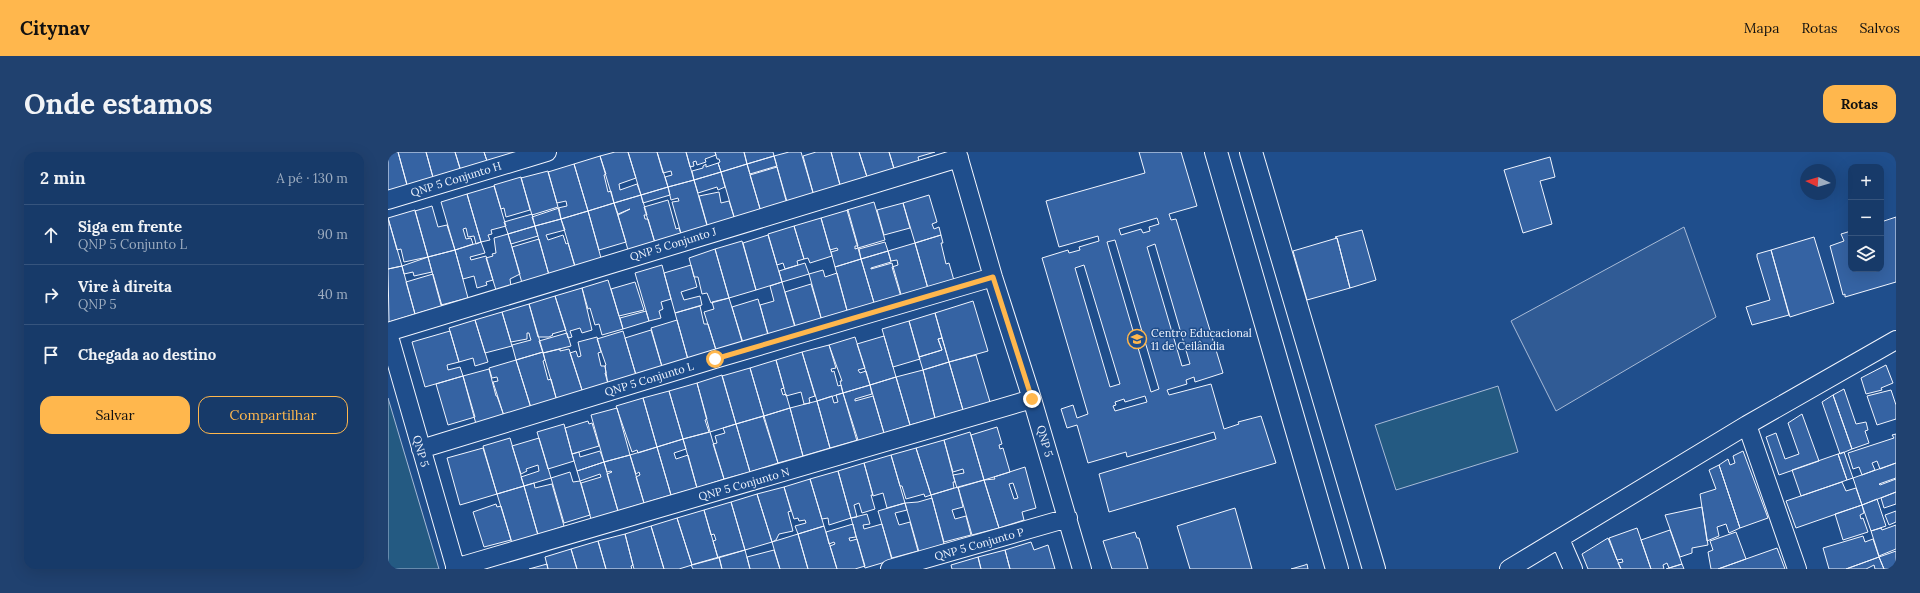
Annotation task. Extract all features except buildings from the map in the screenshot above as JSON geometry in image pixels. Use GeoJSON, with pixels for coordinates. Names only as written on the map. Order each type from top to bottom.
{"type":"FeatureCollection","features":[{"type":"Feature","properties":{"kind":"main road"},"geometry":{"type":"LineString","coordinates":[[1216,152],[1337,569]]}},
{"type":"Feature","properties":{"kind":"main road"},"geometry":{"type":"LineString","coordinates":[[1251,152],[1374,569]]}},
{"type":"Feature","properties":{"kind":"street","name":"QNP 5 Conjunto H"},"geometry":{"type":"LineString","coordinates":[[388,200],[547,152]]}},
{"type":"Feature","properties":{"kind":"street","name":"QNP 5"},"geometry":{"type":"LineString","coordinates":[[958,155],[993,277],[1032,399],[1082,569]]}},
{"type":"Feature","properties":{"kind":"street","name":"QNP 5 Conjunto J"},"geometry":{"type":"LineString","coordinates":[[388,332],[958,155]]}},
{"type":"Feature","properties":{"kind":"street","name":"QNP 5 Conjunto L"},"geometry":{"type":"LineString","coordinates":[[421,449],[715,359],[993,277]]}},
{"type":"Feature","properties":{"kind":"street","name":"QNP 5"},"geometry":{"type":"LineString","coordinates":[[388,332],[455,568]]}},
{"type":"Feature","properties":{"kind":"street"},"geometry":{"type":"LineString","coordinates":[[1509,569],[1747,425],[1896,342]]}},
{"type":"Feature","properties":{"kind":"street","name":"QNP 5 Conjunto N"},"geometry":{"type":"LineString","coordinates":[[455,568],[1032,399]]}},
{"type":"Feature","properties":{"kind":"street"},"geometry":{"type":"LineString","coordinates":[[1747,425],[1796,569]]}},
{"type":"Feature","properties":{"kind":"street","name":"QNP 5 Conjunto P"},"geometry":{"type":"LineString","coordinates":[[890,569],[1068,518]]}},
{"type":"Feature","properties":{"kind":"street"},"geometry":{"type":"LineString","coordinates":[[1560,539],[1573,569]]}},
{"type":"Feature","properties":{"kind":"shaded area"},"geometry":{"type":"Polygon","coordinates":[[[1684,227],[1716,317],[1556,411],[1511,321],[1684,227]]]}},
{"type":"Feature","properties":{"kind":"shaded area"},"geometry":{"type":"Polygon","coordinates":[[[1498,386],[1518,452],[1396,490],[1375,425],[1498,386]]]}},
{"type":"Feature","properties":{"kind":"shaded area"},"geometry":{"type":"Polygon","coordinates":[[[388,398],[439,569],[388,569],[388,398]]]}},
{"type":"Feature","properties":{"kind":"place","name":"Centro Educacional 11 de Ceilândia"},"geometry":{"type":"Point","coordinates":[1137,339]}},
{"type":"Feature","properties":{"kind":"route"},"geometry":{"type":"LineString","coordinates":[[715,359],[993,277],[1032,399]]}}]}
